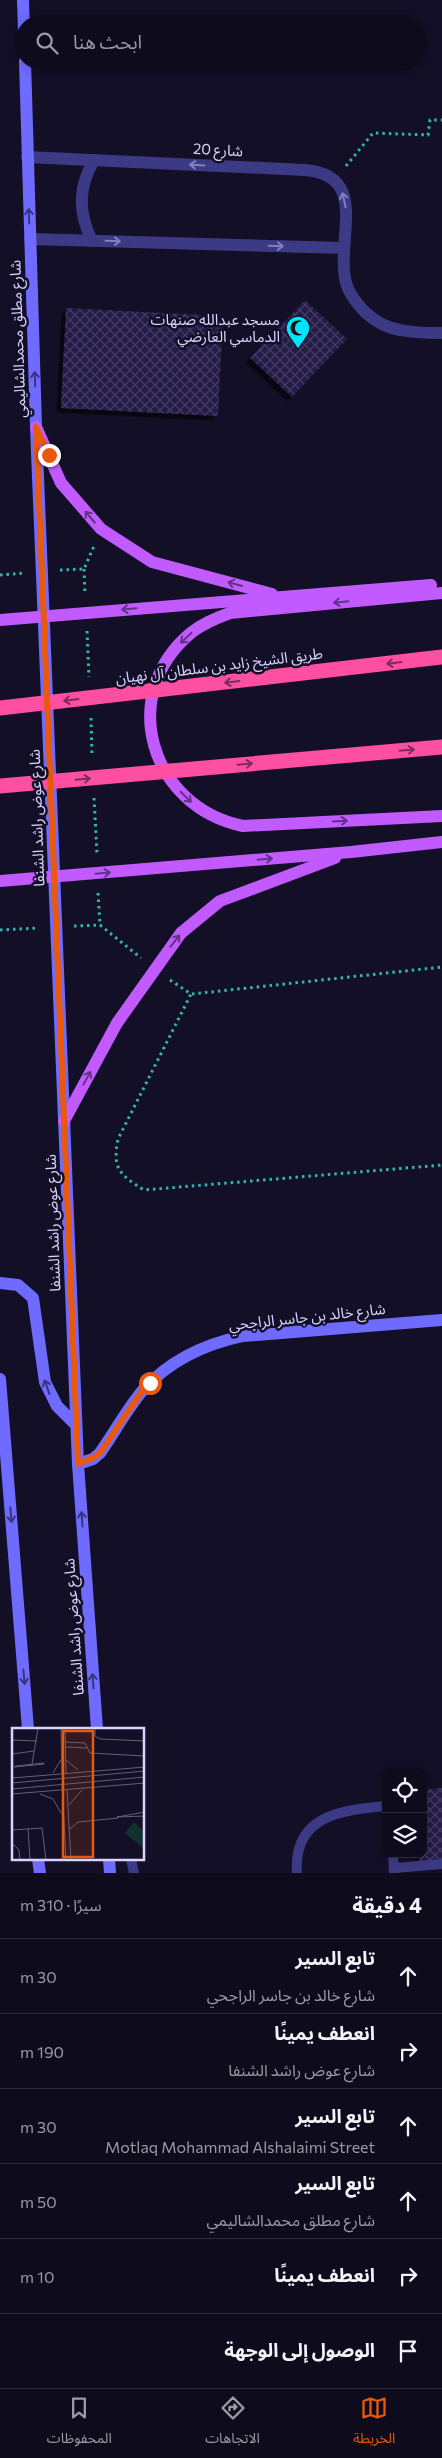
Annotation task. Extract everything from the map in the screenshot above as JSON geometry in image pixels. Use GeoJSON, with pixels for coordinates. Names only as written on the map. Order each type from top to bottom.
{"type":"FeatureCollection","features":[{"type":"Feature","properties":{"kind":"highway","name":"طريق الشيخ زايد بن سلطان آل نهيان"},"geometry":{"type":"LineString","coordinates":[[0,708],[442,657]]}},
{"type":"Feature","properties":{"kind":"highway"},"geometry":{"type":"LineString","coordinates":[[0,786],[442,747]]}},
{"type":"Feature","properties":{"kind":"main road"},"geometry":{"type":"LineString","coordinates":[[23,0],[23,15]]}},
{"type":"Feature","properties":{"kind":"main road","name":"شارع مطلق محمدالشاليمي"},"geometry":{"type":"LineString","coordinates":[[24,70],[48,714]]}},
{"type":"Feature","properties":{"kind":"main road"},"geometry":{"type":"LineString","coordinates":[[36,427],[61,482],[101,529],[152,562],[282,597]]}},
{"type":"Feature","properties":{"kind":"main road"},"geometry":{"type":"LineString","coordinates":[[0,620],[442,584]]}},
{"type":"Feature","properties":{"kind":"main road"},"geometry":{"type":"LineString","coordinates":[[442,593],[230,613],[207,622],[176,648],[165,664],[155,686],[151,712],[151,731],[158,758],[171,782],[191,803],[223,821],[243,826],[442,816]]}},
{"type":"Feature","properties":{"kind":"main road","name":"شارع عوض راشد الشنفا"},"geometry":{"type":"LineString","coordinates":[[48,714],[76,1425],[97,1728]]}},
{"type":"Feature","properties":{"kind":"main road"},"geometry":{"type":"LineString","coordinates":[[0,881],[351,852],[442,842]]}},
{"type":"Feature","properties":{"kind":"main road"},"geometry":{"type":"LineString","coordinates":[[64,1121],[117,1023],[154,968],[182,933],[220,901],[351,852]]}},
{"type":"Feature","properties":{"kind":"main road"},"geometry":{"type":"LineString","coordinates":[[0,1283],[18,1285],[33,1298],[45,1382],[57,1406],[76,1425]]}},
{"type":"Feature","properties":{"kind":"main road","name":"شارع خالد بن جاسر الراجحي"},"geometry":{"type":"LineString","coordinates":[[78,1464],[100,1453],[142,1391],[159,1374],[178,1361],[205,1347],[242,1336],[442,1320]]}},
{"type":"Feature","properties":{"kind":"main road"},"geometry":{"type":"LineString","coordinates":[[0,1379],[4,1482],[28,1728]]}},
{"type":"Feature","properties":{"kind":"main road"},"geometry":{"type":"LineString","coordinates":[[38,1860],[40,1873]]}},
{"type":"Feature","properties":{"kind":"main road"},"geometry":{"type":"LineString","coordinates":[[108,1860],[110,1873]]}},
{"type":"Feature","properties":{"kind":"street","name":"شارع 20"},"geometry":{"type":"LineString","coordinates":[[27,157],[305,170],[326,174],[334,180]]}},
{"type":"Feature","properties":{"kind":"street"},"geometry":{"type":"LineString","coordinates":[[92,240],[82,214],[80,200],[84,179],[94,160]]}},
{"type":"Feature","properties":{"kind":"street"},"geometry":{"type":"LineString","coordinates":[[334,180],[345,198],[344,278],[349,293],[370,317],[384,325],[399,330],[442,334]]}},
{"type":"Feature","properties":{"kind":"street"},"geometry":{"type":"LineString","coordinates":[[30,239],[344,248]]}},
{"type":"Feature","properties":{"kind":"lane"},"geometry":{"type":"LineString","coordinates":[[297,1873],[301,1845],[312,1828],[329,1816],[349,1810],[382,1806]]}},
{"type":"Feature","properties":{"kind":"lane"},"geometry":{"type":"LineString","coordinates":[[393,1858],[394,1871],[442,1864]]}},
{"type":"Feature","properties":{"kind":"lane"},"geometry":{"type":"LineString","coordinates":[[131,1860],[134,1873]]}},
{"type":"Feature","properties":{"kind":"path"},"geometry":{"type":"LineString","coordinates":[[334,180],[373,133],[428,135],[430,120],[442,120]]}},
{"type":"Feature","properties":{"kind":"path"},"geometry":{"type":"LineString","coordinates":[[84,569],[89,680]]}},
{"type":"Feature","properties":{"kind":"path"},"geometry":{"type":"LineString","coordinates":[[90,709],[93,767]]}},
{"type":"Feature","properties":{"kind":"path"},"geometry":{"type":"LineString","coordinates":[[94,796],[100,925]]}},
{"type":"Feature","properties":{"kind":"path"},"geometry":{"type":"LineString","coordinates":[[0,930],[100,925],[154,968],[191,994],[442,967]]}},
{"type":"Feature","properties":{"kind":"path"},"geometry":{"type":"LineString","coordinates":[[191,994],[118,1140],[114,1157],[122,1176],[144,1190],[442,1165]]}},
{"type":"Feature","properties":{"kind":"building","name":"مسجد عبدالله صنهات الدماسي العارضي"},"geometry":{"type":"Polygon","coordinates":[[[305,300],[347,339],[292,397],[250,358],[305,300]]]}},
{"type":"Feature","properties":{"kind":"building"},"geometry":{"type":"Polygon","coordinates":[[[66,308],[223,316],[218,416],[61,408],[66,308]]]}},
{"type":"Feature","properties":{"kind":"building"},"geometry":{"type":"Polygon","coordinates":[[[442,1788],[442,1859],[420,1862],[420,1858],[427,1858],[427,1790],[442,1788]]]}},
{"type":"Feature","properties":{"kind":"place","name":"مسجد عبدالله صنهات الدماسي العارضي"},"geometry":{"type":"Point","coordinates":[298,349]}},
{"type":"Feature","properties":{"kind":"route"},"geometry":{"type":"LineString","coordinates":[[49,455],[36,427],[64,1121],[68,1179],[78,1464],[86,1462],[100,1453],[142,1391],[150,1383]]}}]}
